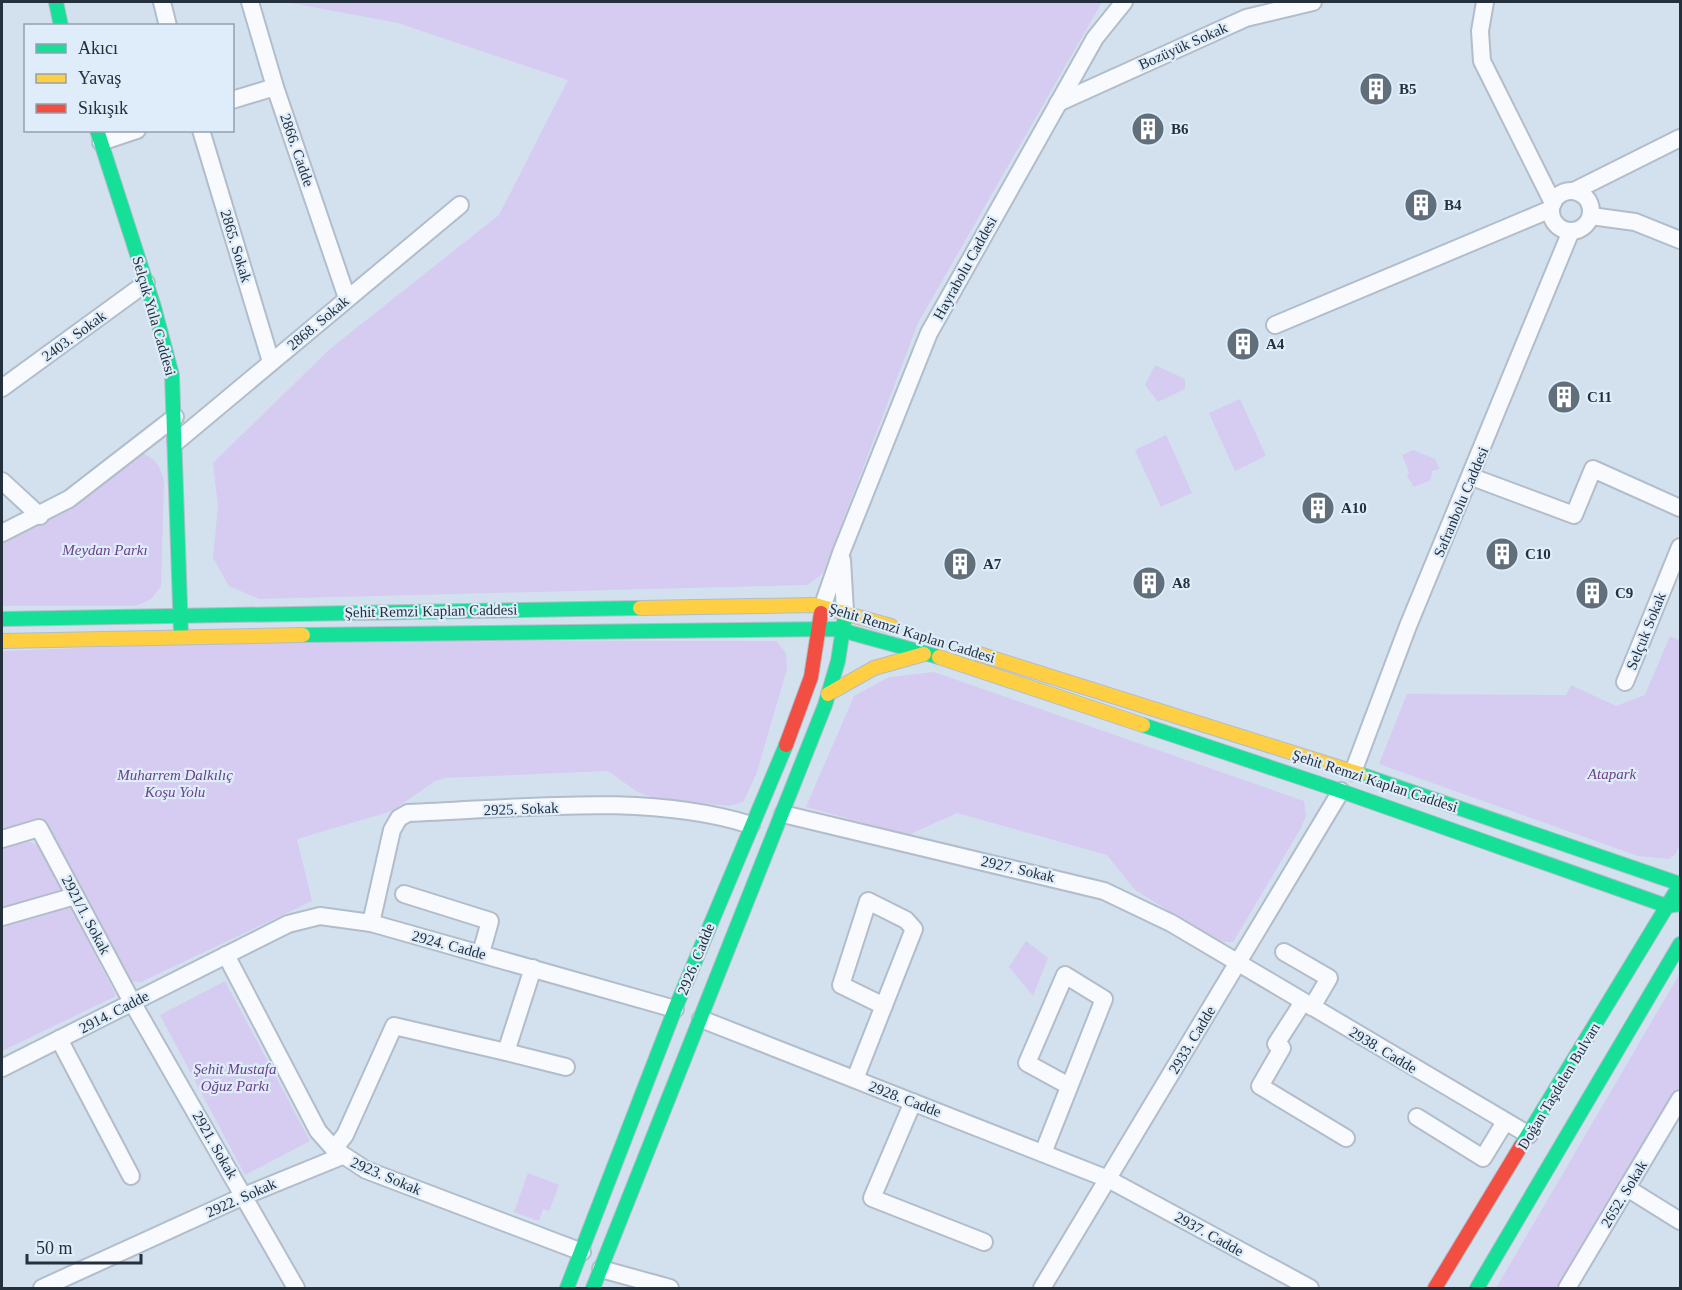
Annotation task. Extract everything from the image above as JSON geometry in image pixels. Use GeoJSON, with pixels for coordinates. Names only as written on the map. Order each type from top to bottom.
{"type":"FeatureCollection","features":[{"type":"Feature","properties":{"kind":"main road"},"geometry":{"type":"LineString","coordinates":[[56,2],[62,24]]}},
{"type":"Feature","properties":{"kind":"main road","name":"Selçuk Yula Caddesi"},"geometry":{"type":"LineString","coordinates":[[99,136],[168,356],[176,417],[181,636]]}},
{"type":"Feature","properties":{"kind":"main road","name":"Şehit Remzi Kaplan Caddesi"},"geometry":{"type":"LineString","coordinates":[[2,620],[823,605],[902,629]]}},
{"type":"Feature","properties":{"kind":"main road","name":"2926. Cadde"},"geometry":{"type":"LineString","coordinates":[[567,1288],[675,1009],[808,689],[823,605]]}},
{"type":"Feature","properties":{"kind":"main road","name":"2926. Cadde"},"geometry":{"type":"LineString","coordinates":[[593,1288],[783,814],[828,694],[844,630],[845,611]]}},
{"type":"Feature","properties":{"kind":"main road","name":"Şehit Remzi Kaplan Caddesi"},"geometry":{"type":"LineString","coordinates":[[2,641],[181,636],[818,628],[844,630],[891,640],[1674,905]]}},
{"type":"Feature","properties":{"kind":"main road","name":"Şehit Remzi Kaplan Caddesi"},"geometry":{"type":"LineString","coordinates":[[969,651],[1353,772],[1680,884]]}},
{"type":"Feature","properties":{"kind":"main road"},"geometry":{"type":"LineString","coordinates":[[828,694],[881,664],[902,657],[930,654]]}},
{"type":"Feature","properties":{"kind":"main road"},"geometry":{"type":"LineString","coordinates":[[1341,791],[1353,772]]}},
{"type":"Feature","properties":{"kind":"main road","name":"Doğan Taşdelen Bulvarı"},"geometry":{"type":"LineString","coordinates":[[1435,1288],[1674,905],[1680,884]]}},
{"type":"Feature","properties":{"kind":"main road"},"geometry":{"type":"LineString","coordinates":[[1477,1288],[1680,944]]}},
{"type":"Feature","properties":{"kind":"main road"},"geometry":{"type":"LineString","coordinates":[[675,1009],[701,1019]]}},
{"type":"Feature","properties":{"kind":"street"},"geometry":{"type":"LineString","coordinates":[[162,2],[168,24]]}},
{"type":"Feature","properties":{"kind":"street","name":"2866. Cadde"},"geometry":{"type":"LineString","coordinates":[[250,2],[275,87],[347,298]]}},
{"type":"Feature","properties":{"kind":"street","name":"Hayrabolu Caddesi"},"geometry":{"type":"LineString","coordinates":[[823,605],[841,553],[929,333],[1101,28],[1124,2]]}},
{"type":"Feature","properties":{"kind":"street","name":"Bozüyük Sokak"},"geometry":{"type":"LineString","coordinates":[[1058,103],[1246,18],[1313,2]]}},
{"type":"Feature","properties":{"kind":"street"},"geometry":{"type":"LineString","coordinates":[[1485,2],[1480,42],[1482,62],[1552,206],[1554,222],[1564,230],[1571,231],[1583,227],[1591,216],[1590,203],[1586,197],[1574,191]]}},
{"type":"Feature","properties":{"kind":"street"},"geometry":{"type":"LineString","coordinates":[[234,99],[275,87]]}},
{"type":"Feature","properties":{"kind":"street"},"geometry":{"type":"LineString","coordinates":[[99,136],[124,132]]}},
{"type":"Feature","properties":{"kind":"street","name":"2865. Sokak"},"geometry":{"type":"LineString","coordinates":[[202,132],[272,362]]}},
{"type":"Feature","properties":{"kind":"street"},"geometry":{"type":"LineString","coordinates":[[1275,325],[1552,206],[1562,193],[1574,191],[1680,138]]}},
{"type":"Feature","properties":{"kind":"street","name":"2868. Sokak"},"geometry":{"type":"LineString","coordinates":[[176,442],[460,205]]}},
{"type":"Feature","properties":{"kind":"street"},"geometry":{"type":"LineString","coordinates":[[1591,216],[1635,222],[1680,240]]}},
{"type":"Feature","properties":{"kind":"street","name":"Safranbolu Caddesi"},"geometry":{"type":"LineString","coordinates":[[1353,772],[1408,626],[1472,477],[1571,231]]}},
{"type":"Feature","properties":{"kind":"street","name":"2403. Sokak"},"geometry":{"type":"LineString","coordinates":[[2,388],[146,284]]}},
{"type":"Feature","properties":{"kind":"street"},"geometry":{"type":"LineString","coordinates":[[2,534],[40,516],[88,486],[176,417]]}},
{"type":"Feature","properties":{"kind":"street"},"geometry":{"type":"LineString","coordinates":[[1472,477],[1574,515],[1593,469],[1680,508]]}},
{"type":"Feature","properties":{"kind":"street"},"geometry":{"type":"LineString","coordinates":[[2,481],[40,516]]}},
{"type":"Feature","properties":{"kind":"street","name":"Selçuk Sokak"},"geometry":{"type":"LineString","coordinates":[[1625,682],[1680,547]]}},
{"type":"Feature","properties":{"kind":"street","name":"Hayrabolu Caddesi"},"geometry":{"type":"LineString","coordinates":[[841,553],[845,611]]}},
{"type":"Feature","properties":{"kind":"street","name":"2933. Cadde"},"geometry":{"type":"LineString","coordinates":[[1042,1288],[1341,791]]}},
{"type":"Feature","properties":{"kind":"street","name":"2925. Sokak"},"geometry":{"type":"LineString","coordinates":[[370,923],[392,830],[399,818],[408,813],[632,806],[705,814],[751,825]]}},
{"type":"Feature","properties":{"kind":"street","name":"2927. Sokak"},"geometry":{"type":"LineString","coordinates":[[783,814],[1104,891],[1155,914],[1238,963]]}},
{"type":"Feature","properties":{"kind":"street","name":"2921/1. Sokak"},"geometry":{"type":"LineString","coordinates":[[2,839],[39,828],[132,1002]]}},
{"type":"Feature","properties":{"kind":"street"},"geometry":{"type":"LineString","coordinates":[[404,894],[490,921],[481,953]]}},
{"type":"Feature","properties":{"kind":"street"},"geometry":{"type":"LineString","coordinates":[[2,917],[75,896]]}},
{"type":"Feature","properties":{"kind":"street"},"geometry":{"type":"LineString","coordinates":[[855,1079],[884,1006],[914,929],[906,920],[868,901],[841,985],[884,1006]]}},
{"type":"Feature","properties":{"kind":"street","name":"2924. Cadde"},"geometry":{"type":"LineString","coordinates":[[226,955],[303,919],[337,916],[481,953],[675,1009]]}},
{"type":"Feature","properties":{"kind":"street"},"geometry":{"type":"LineString","coordinates":[[1284,952],[1329,978],[1276,1044],[1282,1048],[1260,1086],[1346,1138]]}},
{"type":"Feature","properties":{"kind":"street","name":"2914. Cadde"},"geometry":{"type":"LineString","coordinates":[[2,1068],[226,955]]}},
{"type":"Feature","properties":{"kind":"street","name":"2923. Sokak"},"geometry":{"type":"LineString","coordinates":[[226,955],[318,1131],[338,1153],[366,1170],[582,1251]]}},
{"type":"Feature","properties":{"kind":"street","name":"2938. Cadde"},"geometry":{"type":"LineString","coordinates":[[1238,963],[1529,1136]]}},
{"type":"Feature","properties":{"kind":"street"},"geometry":{"type":"LineString","coordinates":[[506,1052],[532,968]]}},
{"type":"Feature","properties":{"kind":"street"},"geometry":{"type":"LineString","coordinates":[[1043,1153],[1104,999],[1065,975],[1027,1063],[1069,1086]]}},
{"type":"Feature","properties":{"kind":"street","name":"2921. Sokak"},"geometry":{"type":"LineString","coordinates":[[132,1002],[296,1288]]}},
{"type":"Feature","properties":{"kind":"street","name":"2928. Cadde"},"geometry":{"type":"LineString","coordinates":[[701,1019],[1108,1179]]}},
{"type":"Feature","properties":{"kind":"street"},"geometry":{"type":"LineString","coordinates":[[338,1153],[394,1026],[566,1067]]}},
{"type":"Feature","properties":{"kind":"street"},"geometry":{"type":"LineString","coordinates":[[59,1039],[131,1176]]}},
{"type":"Feature","properties":{"kind":"street","name":"2652. Sokak"},"geometry":{"type":"LineString","coordinates":[[1567,1288],[1680,1099]]}},
{"type":"Feature","properties":{"kind":"street"},"geometry":{"type":"LineString","coordinates":[[912,1102],[872,1198],[984,1242]]}},
{"type":"Feature","properties":{"kind":"street"},"geometry":{"type":"LineString","coordinates":[[1417,1117],[1483,1158],[1505,1122]]}},
{"type":"Feature","properties":{"kind":"street","name":"2922. Sokak"},"geometry":{"type":"LineString","coordinates":[[42,1288],[338,1153]]}},
{"type":"Feature","properties":{"kind":"street","name":"2937. Cadde"},"geometry":{"type":"LineString","coordinates":[[1108,1179],[1310,1288]]}},
{"type":"Feature","properties":{"kind":"street"},"geometry":{"type":"LineString","coordinates":[[1627,1188],[1680,1221]]}},
{"type":"Feature","properties":{"kind":"street"},"geometry":{"type":"LineString","coordinates":[[601,1269],[670,1288]]}},
{"type":"Feature","properties":{"kind":"green space"},"geometry":{"type":"Polygon","coordinates":[[[286,2],[1102,2],[918,323],[823,573],[808,585],[259,599],[229,586],[213,558],[218,506],[213,463],[331,348],[499,215],[568,80],[398,23],[286,2]]]}},
{"type":"Feature","properties":{"kind":"green space"},"geometry":{"type":"Polygon","coordinates":[[[1155,365],[1185,379],[1185,389],[1158,402],[1145,385],[1155,365]]]}},
{"type":"Feature","properties":{"kind":"green space"},"geometry":{"type":"Polygon","coordinates":[[[1240,399],[1266,456],[1235,471],[1209,413],[1240,399]]]}},
{"type":"Feature","properties":{"kind":"green space"},"geometry":{"type":"Polygon","coordinates":[[[1166,435],[1192,493],[1161,507],[1135,450],[1166,435]]]}},
{"type":"Feature","properties":{"kind":"green space"},"geometry":{"type":"Polygon","coordinates":[[[1413,450],[1435,459],[1440,469],[1432,471],[1431,480],[1414,487],[1407,476],[1409,472],[1402,455],[1413,450]]]}},
{"type":"Feature","properties":{"kind":"green space","name":"Meydan Parkı"},"geometry":{"type":"Polygon","coordinates":[[[136,452],[155,461],[164,481],[161,586],[151,599],[136,606],[2,606],[2,539],[136,452]]]}},
{"type":"Feature","properties":{"kind":"green space","name":"Atapark"},"geometry":{"type":"Polygon","coordinates":[[[1670,636],[1680,641],[1680,844],[1676,854],[1669,859],[1638,856],[1379,764],[1407,694],[1566,695],[1571,685],[1616,706],[1645,695],[1670,636]]]}},
{"type":"Feature","properties":{"kind":"green space","name":"Muharrem Dalkılıç Koşu Yolu"},"geometry":{"type":"Polygon","coordinates":[[[285,640],[776,641],[786,653],[787,669],[756,775],[743,802],[729,806],[653,798],[636,791],[608,771],[445,778],[435,781],[392,811],[297,839],[312,901],[141,982],[130,981],[43,822],[2,832],[2,651],[285,640]]]}},
{"type":"Feature","properties":{"kind":"green space"},"geometry":{"type":"Polygon","coordinates":[[[934,672],[1304,801],[1306,816],[1301,828],[1233,942],[1219,942],[1135,890],[1107,855],[957,813],[908,835],[806,807],[854,696],[889,677],[934,672]]]}},
{"type":"Feature","properties":{"kind":"green space"},"geometry":{"type":"Polygon","coordinates":[[[27,841],[40,846],[116,996],[2,1051],[2,849],[27,841]]]}},
{"type":"Feature","properties":{"kind":"green space"},"geometry":{"type":"Polygon","coordinates":[[[1026,941],[1048,958],[1033,996],[1009,967],[1026,941]]]}},
{"type":"Feature","properties":{"kind":"green space"},"geometry":{"type":"Polygon","coordinates":[[[1680,973],[1680,1086],[1559,1288],[1496,1288],[1680,973]]]}},
{"type":"Feature","properties":{"kind":"green space","name":"Şehit Mustafa Oğuz Parkı"},"geometry":{"type":"Polygon","coordinates":[[[225,981],[310,1141],[245,1175],[160,1015],[225,981]]]}},
{"type":"Feature","properties":{"kind":"green space"},"geometry":{"type":"Polygon","coordinates":[[[528,1173],[559,1185],[549,1211],[543,1209],[539,1221],[514,1212],[528,1173]]]}},
{"type":"Feature","properties":{"kind":"traffic: fast"},"geometry":{"type":"LineString","coordinates":[[56,2],[61,24]]}},
{"type":"Feature","properties":{"kind":"traffic: fast"},"geometry":{"type":"LineString","coordinates":[[98,132],[154,307],[172,375],[181,633]]}},
{"type":"Feature","properties":{"kind":"traffic: fast"},"geometry":{"type":"LineString","coordinates":[[2,619],[640,608]]}},
{"type":"Feature","properties":{"kind":"traffic: fast"},"geometry":{"type":"LineString","coordinates":[[593,1288],[825,705],[838,661],[845,615]]}},
{"type":"Feature","properties":{"kind":"traffic: fast"},"geometry":{"type":"LineString","coordinates":[[303,635],[837,629],[939,657]]}},
{"type":"Feature","properties":{"kind":"traffic: fast"},"geometry":{"type":"LineString","coordinates":[[1143,725],[1341,791],[1667,906],[1680,904]]}},
{"type":"Feature","properties":{"kind":"traffic: fast"},"geometry":{"type":"LineString","coordinates":[[567,1288],[675,1009],[786,745]]}},
{"type":"Feature","properties":{"kind":"traffic: fast"},"geometry":{"type":"LineString","coordinates":[[1360,774],[1680,884]]}},
{"type":"Feature","properties":{"kind":"traffic: fast"},"geometry":{"type":"LineString","coordinates":[[1521,1146],[1675,893]]}},
{"type":"Feature","properties":{"kind":"traffic: fast"},"geometry":{"type":"LineString","coordinates":[[1477,1288],[1680,944]]}},
{"type":"Feature","properties":{"kind":"traffic: slow"},"geometry":{"type":"LineString","coordinates":[[640,608],[815,605],[891,626]]}},
{"type":"Feature","properties":{"kind":"traffic: slow"},"geometry":{"type":"LineString","coordinates":[[2,641],[303,635]]}},
{"type":"Feature","properties":{"kind":"traffic: slow"},"geometry":{"type":"LineString","coordinates":[[828,694],[874,668],[924,654]]}},
{"type":"Feature","properties":{"kind":"traffic: slow"},"geometry":{"type":"LineString","coordinates":[[979,654],[1360,774]]}},
{"type":"Feature","properties":{"kind":"traffic: slow"},"geometry":{"type":"LineString","coordinates":[[939,657],[1143,725]]}},
{"type":"Feature","properties":{"kind":"traffic: jam"},"geometry":{"type":"LineString","coordinates":[[786,745],[811,677],[821,613]]}},
{"type":"Feature","properties":{"kind":"traffic: jam"},"geometry":{"type":"LineString","coordinates":[[1435,1288],[1521,1146]]}},
{"type":"Feature","properties":{"kind":"place","name":"B5"},"geometry":{"type":"Point","coordinates":[1376,89]}},
{"type":"Feature","properties":{"kind":"place","name":"B6"},"geometry":{"type":"Point","coordinates":[1148,129]}},
{"type":"Feature","properties":{"kind":"place","name":"B4"},"geometry":{"type":"Point","coordinates":[1421,205]}},
{"type":"Feature","properties":{"kind":"place","name":"A4"},"geometry":{"type":"Point","coordinates":[1243,344]}},
{"type":"Feature","properties":{"kind":"place","name":"C11"},"geometry":{"type":"Point","coordinates":[1564,397]}},
{"type":"Feature","properties":{"kind":"place","name":"A10"},"geometry":{"type":"Point","coordinates":[1318,508]}},
{"type":"Feature","properties":{"kind":"place","name":"C10"},"geometry":{"type":"Point","coordinates":[1502,554]}},
{"type":"Feature","properties":{"kind":"place","name":"A7"},"geometry":{"type":"Point","coordinates":[960,564]}},
{"type":"Feature","properties":{"kind":"place","name":"A8"},"geometry":{"type":"Point","coordinates":[1149,583]}},
{"type":"Feature","properties":{"kind":"place","name":"C9"},"geometry":{"type":"Point","coordinates":[1592,593]}}]}
